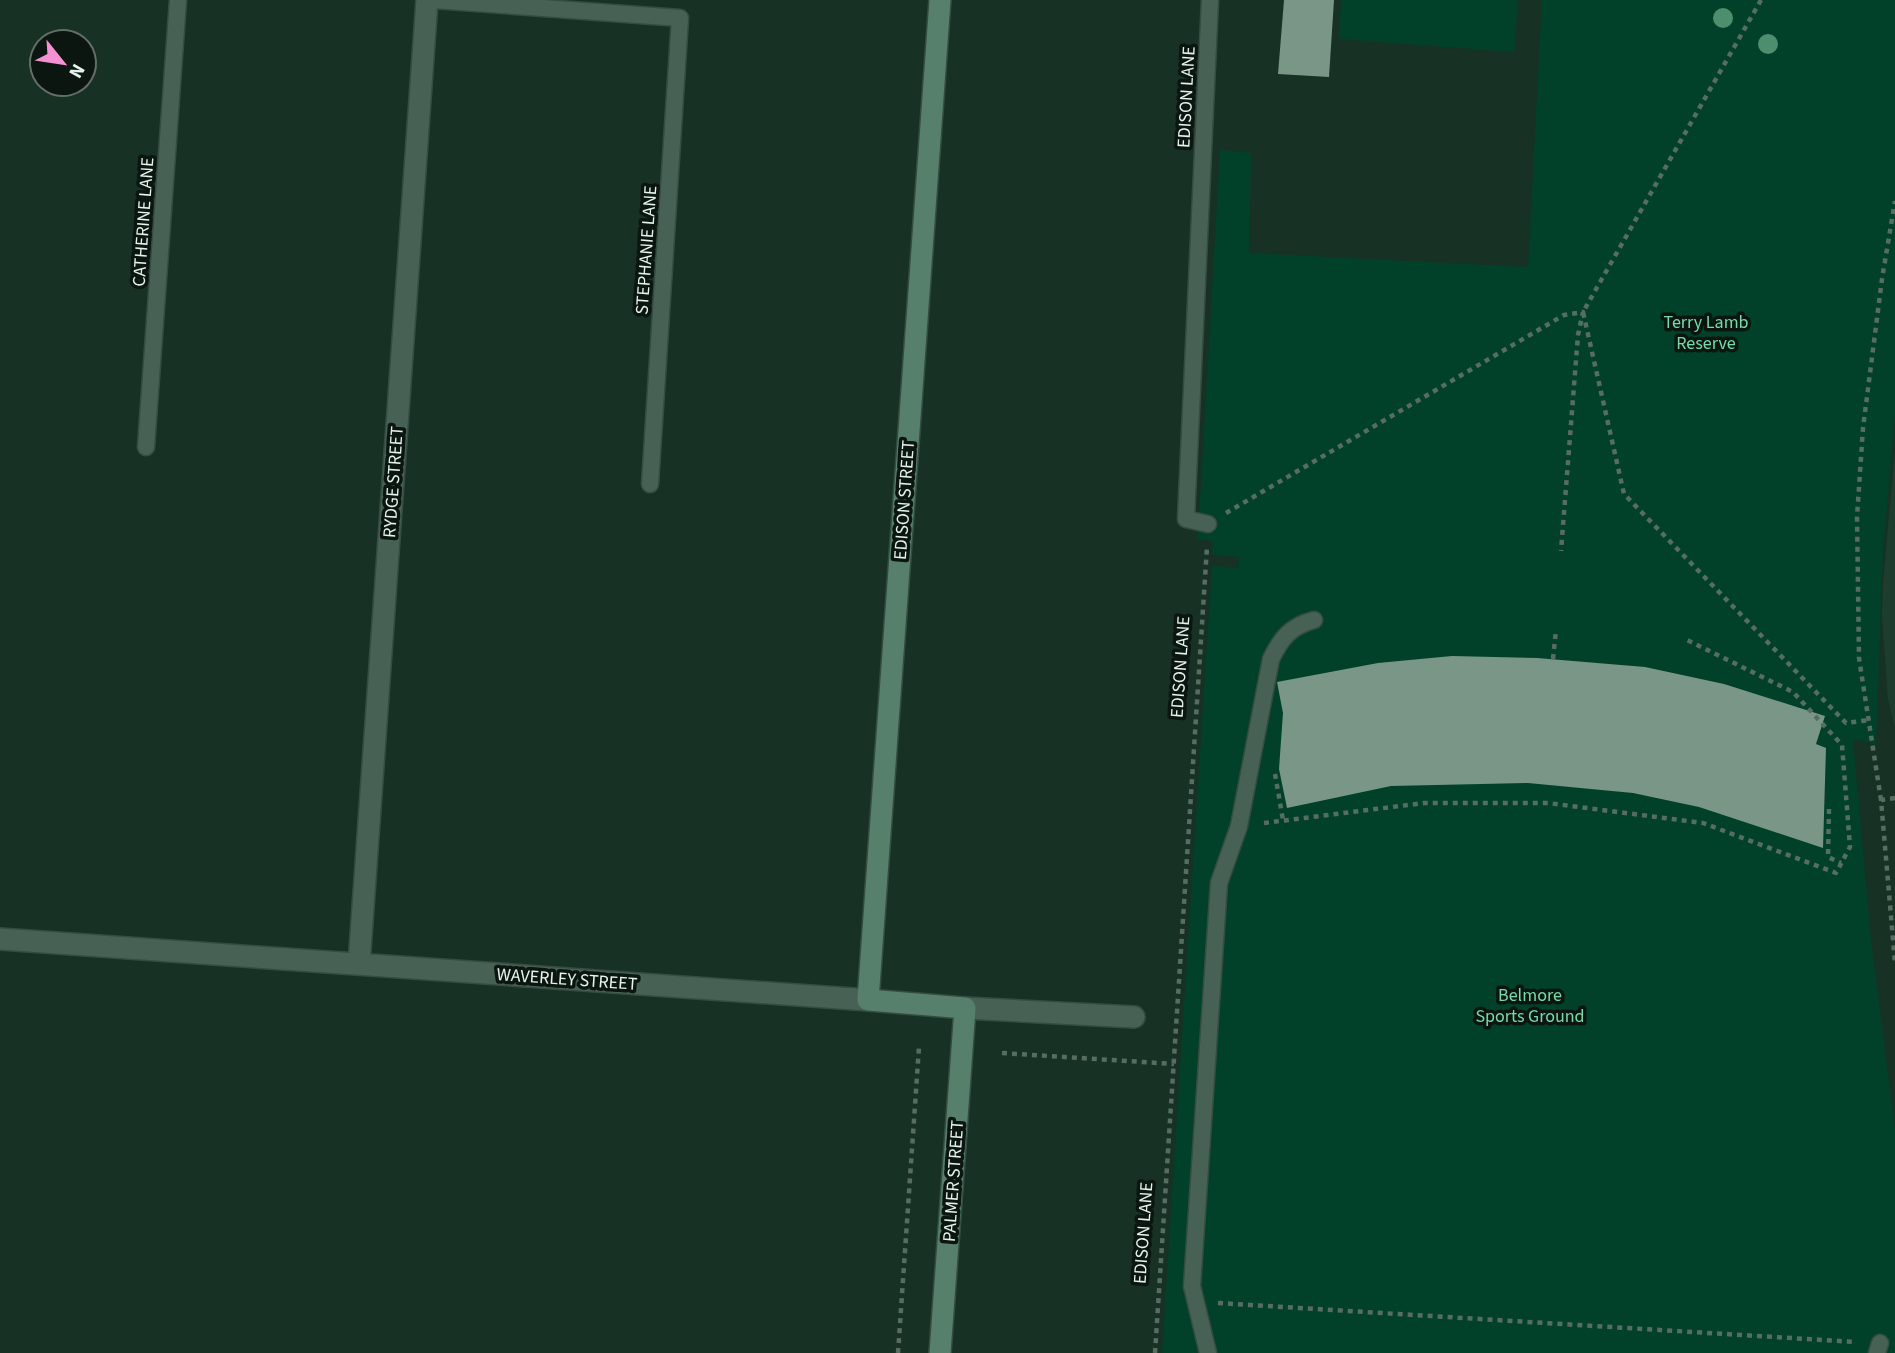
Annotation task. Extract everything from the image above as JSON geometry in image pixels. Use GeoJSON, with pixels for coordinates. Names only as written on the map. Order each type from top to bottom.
{"type":"FeatureCollection","features":[{"type":"Feature","properties":{"kind":"street","name":"RYDGE STREET"},"geometry":{"type":"LineString","coordinates":[[359,964],[427,0]]}},
{"type":"Feature","properties":{"kind":"street","name":"EDISON STREET"},"geometry":{"type":"LineString","coordinates":[[868,1000],[940,0]]}},
{"type":"Feature","properties":{"kind":"street","name":"WAVERLEY STREET"},"geometry":{"type":"LineString","coordinates":[[0,939],[965,1008],[1134,1017]]}},
{"type":"Feature","properties":{"kind":"street","name":"PALMER STREET"},"geometry":{"type":"LineString","coordinates":[[940,1353],[965,1008]]}},
{"type":"Feature","properties":{"kind":"lane","name":"CATHERINE LANE"},"geometry":{"type":"LineString","coordinates":[[146,447],[178,0]]}},
{"type":"Feature","properties":{"kind":"lane","name":"STEPHANIE LANE"},"geometry":{"type":"LineString","coordinates":[[434,0],[680,18],[650,484]]}},
{"type":"Feature","properties":{"kind":"lane","name":"EDISON LANE"},"geometry":{"type":"LineString","coordinates":[[1208,524],[1186,519],[1210,0]]}},
{"type":"Feature","properties":{"kind":"lane"},"geometry":{"type":"LineString","coordinates":[[1208,1353],[1192,1286],[1219,883],[1239,826],[1271,659],[1280,639],[1298,624],[1314,620]]}},
{"type":"Feature","properties":{"kind":"path"},"geometry":{"type":"LineString","coordinates":[[1561,551],[1578,335],[1583,312],[1761,0]]}},
{"type":"Feature","properties":{"kind":"path"},"geometry":{"type":"LineString","coordinates":[[1895,201],[1865,415],[1857,517],[1859,658],[1881,800],[1895,962]]}},
{"type":"Feature","properties":{"kind":"path"},"geometry":{"type":"LineString","coordinates":[[1208,524],[1564,315],[1583,312]]}},
{"type":"Feature","properties":{"kind":"path"},"geometry":{"type":"LineString","coordinates":[[1583,312],[1625,494],[1846,723],[1870,720]]}},
{"type":"Feature","properties":{"kind":"path","name":"EDISON LANE"},"geometry":{"type":"LineString","coordinates":[[1155,1353],[1208,524]]}},
{"type":"Feature","properties":{"kind":"path"},"geometry":{"type":"LineString","coordinates":[[1553,659],[1556,629]]}},
{"type":"Feature","properties":{"kind":"path"},"geometry":{"type":"LineString","coordinates":[[1239,826],[1424,803],[1548,803],[1703,823],[1836,873],[1850,847],[1842,745],[1793,692],[1687,640]]}},
{"type":"Feature","properties":{"kind":"path"},"geometry":{"type":"LineString","coordinates":[[1274,770],[1283,820]]}},
{"type":"Feature","properties":{"kind":"path"},"geometry":{"type":"LineString","coordinates":[[1881,800],[1895,798]]}},
{"type":"Feature","properties":{"kind":"path"},"geometry":{"type":"LineString","coordinates":[[1829,809],[1828,857],[1841,863]]}},
{"type":"Feature","properties":{"kind":"path"},"geometry":{"type":"LineString","coordinates":[[898,1353],[919,1047]]}},
{"type":"Feature","properties":{"kind":"path"},"geometry":{"type":"LineString","coordinates":[[1002,1053],[1174,1064]]}},
{"type":"Feature","properties":{"kind":"path"},"geometry":{"type":"LineString","coordinates":[[1195,1302],[1878,1348]]}},
{"type":"Feature","properties":{"kind":"shaded area"},"geometry":{"type":"Polygon","coordinates":[[[1895,449],[1895,728],[1888,699],[1882,616],[1895,449]]]}},
{"type":"Feature","properties":{"kind":"green space"},"geometry":{"type":"Polygon","coordinates":[[[1341,0],[1518,0],[1514,52],[1339,39],[1341,0]]]}},
{"type":"Feature","properties":{"kind":"green space","name":"Belmore Sports Ground"},"geometry":{"type":"Polygon","coordinates":[[[1542,0],[1895,0],[1895,416],[1883,550],[1876,745],[1853,739],[1871,941],[1895,1129],[1895,1353],[1162,1353],[1212,566],[1238,568],[1239,557],[1212,554],[1213,541],[1198,539],[1220,150],[1251,153],[1249,253],[1528,267],[1542,0]]]}},
{"type":"Feature","properties":{"kind":"building"},"geometry":{"type":"Polygon","coordinates":[[[1284,0],[1334,0],[1329,77],[1278,74],[1284,0]]]}},
{"type":"Feature","properties":{"kind":"building"},"geometry":{"type":"Polygon","coordinates":[[[1452,656],[1537,658],[1645,667],[1724,684],[1825,716],[1816,744],[1826,748],[1823,848],[1699,807],[1633,793],[1528,783],[1391,786],[1287,808],[1279,769],[1283,713],[1277,682],[1378,663],[1452,656]]]}},
{"type":"Feature","properties":{"kind":"park label","name":"Terry Lamb Reserve"},"geometry":{"type":"Point","coordinates":[1706,332]}}]}
